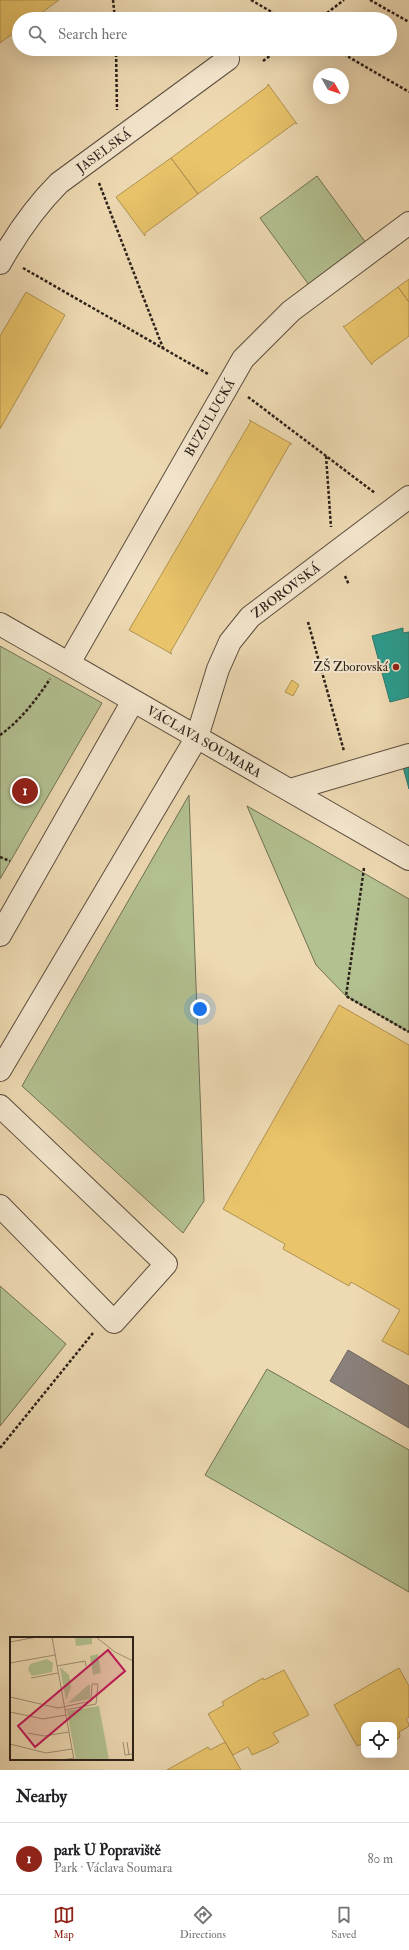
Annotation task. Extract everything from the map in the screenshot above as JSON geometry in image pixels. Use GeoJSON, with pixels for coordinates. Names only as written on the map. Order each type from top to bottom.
{"type":"FeatureCollection","features":[{"type":"Feature","properties":{"kind":"street","name":"JASELSKÁ"},"geometry":{"type":"LineString","coordinates":[[0,263],[24,223],[40,202],[59,183],[228,59]]}},
{"type":"Feature","properties":{"kind":"street","name":"BUZULUCKÁ"},"geometry":{"type":"LineString","coordinates":[[66,661],[243,360],[290,311],[409,223]]}},
{"type":"Feature","properties":{"kind":"street","name":"ZBOROVSKÁ"},"geometry":{"type":"LineString","coordinates":[[0,1070],[196,737],[218,669],[230,642],[250,617],[402,503]]}},
{"type":"Feature","properties":{"kind":"street","name":"VÁCLAVA SOUMARA"},"geometry":{"type":"LineString","coordinates":[[0,624],[409,859]]}},
{"type":"Feature","properties":{"kind":"street"},"geometry":{"type":"LineString","coordinates":[[0,935],[133,701]]}},
{"type":"Feature","properties":{"kind":"street"},"geometry":{"type":"LineString","coordinates":[[290,790],[409,755]]}},
{"type":"Feature","properties":{"kind":"street"},"geometry":{"type":"LineString","coordinates":[[0,1106],[166,1264],[114,1322],[0,1206]]}},
{"type":"Feature","properties":{"kind":"path"},"geometry":{"type":"LineString","coordinates":[[113,0],[114,12]]}},
{"type":"Feature","properties":{"kind":"path"},"geometry":{"type":"LineString","coordinates":[[251,0],[272,12]]}},
{"type":"Feature","properties":{"kind":"path"},"geometry":{"type":"LineString","coordinates":[[328,12],[344,0]]}},
{"type":"Feature","properties":{"kind":"path"},"geometry":{"type":"LineString","coordinates":[[370,0],[391,12]]}},
{"type":"Feature","properties":{"kind":"path"},"geometry":{"type":"LineString","coordinates":[[397,15],[409,22]]}},
{"type":"Feature","properties":{"kind":"path"},"geometry":{"type":"LineString","coordinates":[[116,56],[118,140]]}},
{"type":"Feature","properties":{"kind":"path"},"geometry":{"type":"LineString","coordinates":[[263,61],[270,56]]}},
{"type":"Feature","properties":{"kind":"path"},"geometry":{"type":"LineString","coordinates":[[348,56],[409,92]]}},
{"type":"Feature","properties":{"kind":"path"},"geometry":{"type":"LineString","coordinates":[[97,178],[164,348]]}},
{"type":"Feature","properties":{"kind":"path"},"geometry":{"type":"LineString","coordinates":[[22,267],[209,375]]}},
{"type":"Feature","properties":{"kind":"path"},"geometry":{"type":"LineString","coordinates":[[247,396],[326,456],[402,503]]}},
{"type":"Feature","properties":{"kind":"path"},"geometry":{"type":"LineString","coordinates":[[326,456],[332,543],[349,585]]}},
{"type":"Feature","properties":{"kind":"path"},"geometry":{"type":"LineString","coordinates":[[308,622],[346,757]]}},
{"type":"Feature","properties":{"kind":"path"},"geometry":{"type":"LineString","coordinates":[[0,735],[12,727],[30,707],[66,661]]}},
{"type":"Feature","properties":{"kind":"path"},"geometry":{"type":"LineString","coordinates":[[0,857],[10,861]]}},
{"type":"Feature","properties":{"kind":"path"},"geometry":{"type":"LineString","coordinates":[[364,868],[346,996],[409,1032]]}},
{"type":"Feature","properties":{"kind":"path"},"geometry":{"type":"LineString","coordinates":[[0,1448],[94,1332]]}},
{"type":"Feature","properties":{"kind":"green space"},"geometry":{"type":"Polygon","coordinates":[[[317,176],[366,243],[309,285],[260,218],[317,176]]]}},
{"type":"Feature","properties":{"kind":"green space"},"geometry":{"type":"Polygon","coordinates":[[[0,646],[102,703],[0,879],[0,646]]]}},
{"type":"Feature","properties":{"kind":"green space"},"geometry":{"type":"Polygon","coordinates":[[[189,795],[204,1201],[183,1233],[22,1086],[189,795]]]}},
{"type":"Feature","properties":{"kind":"green space"},"geometry":{"type":"Polygon","coordinates":[[[247,806],[409,899],[409,1032],[346,996],[316,965],[247,806]]]}},
{"type":"Feature","properties":{"kind":"green space"},"geometry":{"type":"Polygon","coordinates":[[[0,1286],[66,1344],[0,1426],[0,1286]]]}},
{"type":"Feature","properties":{"kind":"green space"},"geometry":{"type":"Polygon","coordinates":[[[267,1369],[409,1450],[409,1592],[205,1475],[267,1369]]]}},
{"type":"Feature","properties":{"kind":"building: Homes"},"geometry":{"type":"Polygon","coordinates":[[[0,0],[59,0],[43,12],[12,12],[12,34],[0,43],[0,0]]]}},
{"type":"Feature","properties":{"kind":"building: Homes"},"geometry":{"type":"Polygon","coordinates":[[[268,84],[297,124],[295,123],[198,194],[171,158],[268,86],[268,84]]]}},
{"type":"Feature","properties":{"kind":"building: Homes"},"geometry":{"type":"Polygon","coordinates":[[[171,158],[198,194],[145,233],[145,236],[116,197],[171,158]]]}},
{"type":"Feature","properties":{"kind":"building: Homes"},"geometry":{"type":"Polygon","coordinates":[[[409,279],[409,302],[398,287],[409,279]]]}},
{"type":"Feature","properties":{"kind":"building: Homes"},"geometry":{"type":"Polygon","coordinates":[[[398,287],[409,302],[409,336],[372,363],[372,365],[343,326],[398,287]]]}},
{"type":"Feature","properties":{"kind":"building: Homes"},"geometry":{"type":"Polygon","coordinates":[[[26,292],[65,315],[0,429],[0,336],[26,292]]]}},
{"type":"Feature","properties":{"kind":"building: Homes"},"geometry":{"type":"Polygon","coordinates":[[[251,421],[292,444],[290,444],[170,653],[129,630],[251,421]]]}},
{"type":"Feature","properties":{"kind":"building: Homes"},"geometry":{"type":"Polygon","coordinates":[[[292,680],[299,685],[293,696],[285,692],[292,680]]]}},
{"type":"Feature","properties":{"kind":"building: Homes"},"geometry":{"type":"Polygon","coordinates":[[[339,1005],[409,1045],[409,1355],[382,1341],[400,1310],[351,1282],[349,1286],[283,1249],[285,1244],[223,1209],[339,1005]]]}},
{"type":"Feature","properties":{"kind":"building: Homes"},"geometry":{"type":"Polygon","coordinates":[[[399,1668],[409,1686],[409,1717],[406,1719],[409,1724],[408,1727],[399,1732],[400,1735],[397,1739],[397,1722],[361,1722],[361,1744],[357,1746],[334,1705],[399,1668]]]}},
{"type":"Feature","properties":{"kind":"building: Homes"},"geometry":{"type":"Polygon","coordinates":[[[284,1670],[309,1715],[273,1733],[279,1742],[268,1748],[252,1755],[248,1747],[233,1755],[208,1714],[224,1705],[222,1702],[263,1678],[264,1680],[284,1670]]]}},
{"type":"Feature","properties":{"kind":"building: Homes"},"geometry":{"type":"Polygon","coordinates":[[[225,1742],[241,1770],[167,1770],[208,1747],[210,1750],[225,1742]]]}},
{"type":"Feature","properties":{"kind":"building: Schools","name":"ZŠ Zborovská"},"geometry":{"type":"Polygon","coordinates":[[[403,628],[403,633],[409,632],[409,697],[390,702],[372,636],[403,628]]]}},
{"type":"Feature","properties":{"kind":"building: Schools"},"geometry":{"type":"Polygon","coordinates":[[[409,766],[409,789],[403,767],[409,766]]]}},
{"type":"Feature","properties":{"kind":"building: Industry"},"geometry":{"type":"Polygon","coordinates":[[[348,1350],[409,1386],[409,1428],[330,1381],[348,1350]]]}},
{"type":"Feature","properties":{"kind":"place","name":"ZŠ Zborovská"},"geometry":{"type":"Point","coordinates":[396,667]}},
{"type":"Feature","properties":{"kind":"place","name":"park U Popraviště"},"geometry":{"type":"Point","coordinates":[25,791]}}]}
